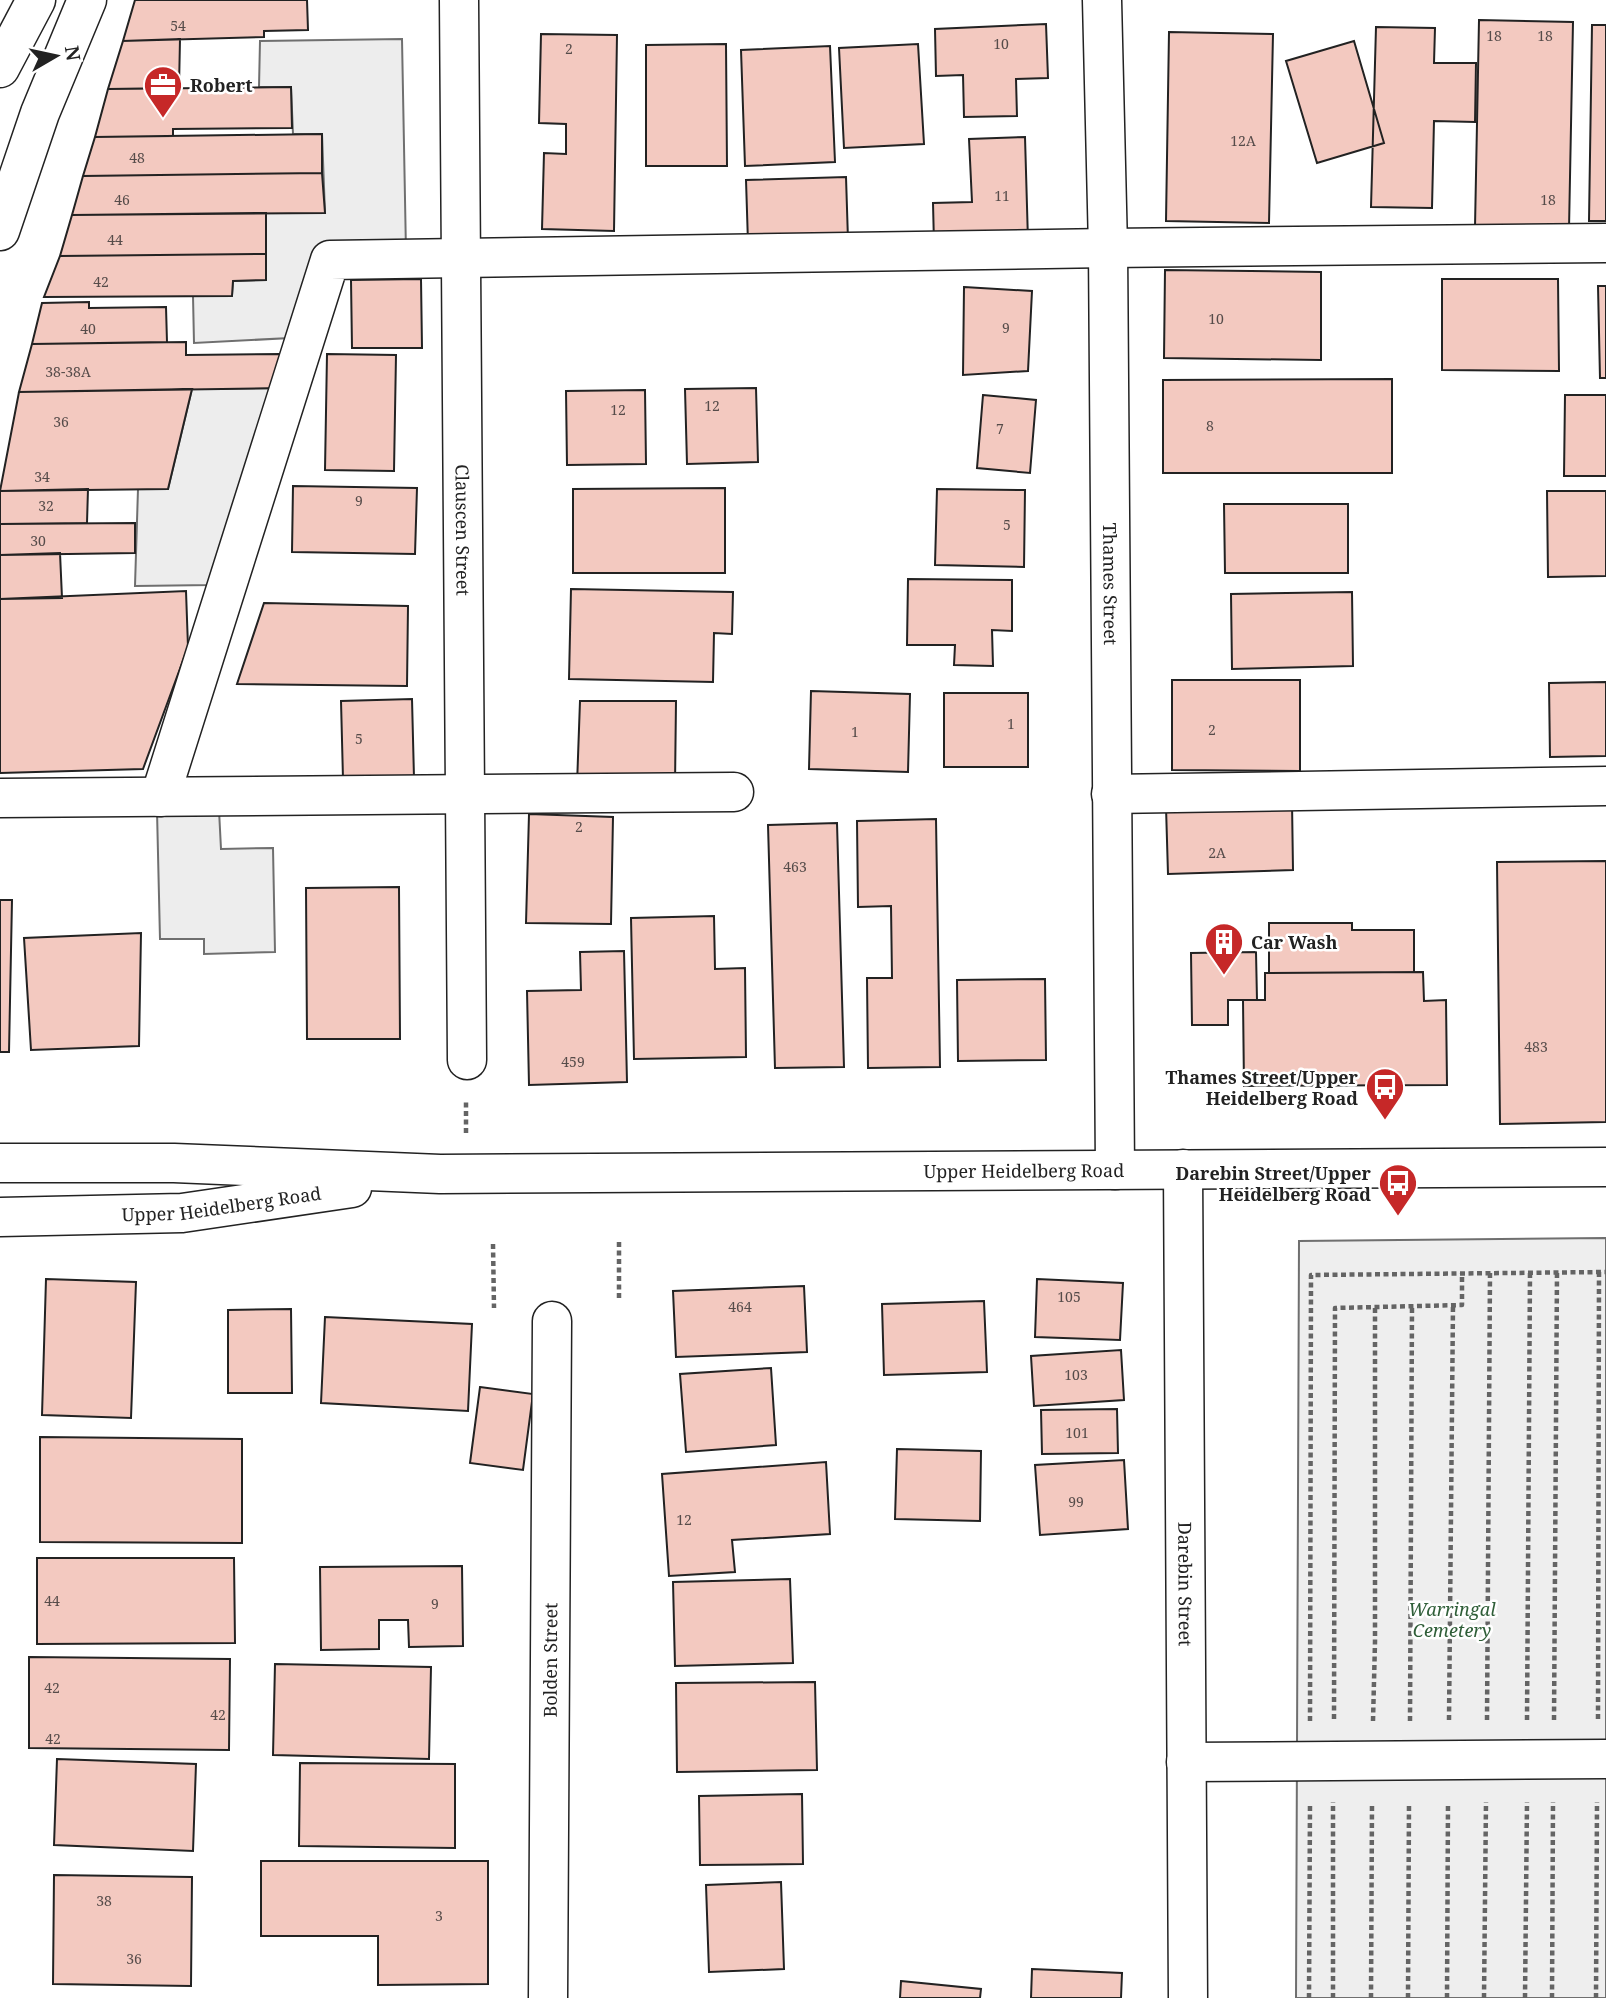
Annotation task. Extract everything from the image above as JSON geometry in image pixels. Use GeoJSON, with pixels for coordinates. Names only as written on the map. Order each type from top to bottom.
{"type":"FeatureCollection","features":[{"type":"Feature","properties":{"kind":"main road"},"geometry":{"type":"LineString","coordinates":[[0,68],[36,0]]}},
{"type":"Feature","properties":{"kind":"main road"},"geometry":{"type":"LineString","coordinates":[[0,231],[40,113],[87,0]]}},
{"type":"Feature","properties":{"kind":"main road","name":"Clauscen Street"},"geometry":{"type":"LineString","coordinates":[[459,0],[467,1060]]}},
{"type":"Feature","properties":{"kind":"main road","name":"Thames Street"},"geometry":{"type":"LineString","coordinates":[[1102,0],[1108,248],[1115,1170]]}},
{"type":"Feature","properties":{"kind":"main road"},"geometry":{"type":"LineString","coordinates":[[160,797],[330,260],[1606,243]]}},
{"type":"Feature","properties":{"kind":"main road"},"geometry":{"type":"LineString","coordinates":[[1111,794],[1606,786]]}},
{"type":"Feature","properties":{"kind":"main road"},"geometry":{"type":"LineString","coordinates":[[0,798],[734,792]]}},
{"type":"Feature","properties":{"kind":"main road","name":"Upper Heidelberg Road"},"geometry":{"type":"LineString","coordinates":[[0,1163],[174,1163],[453,1174],[1606,1167]]}},
{"type":"Feature","properties":{"kind":"main road","name":"Darebin Street"},"geometry":{"type":"LineString","coordinates":[[1183,1169],[1188,1998]]}},
{"type":"Feature","properties":{"kind":"main road","name":"Upper Heidelberg Road"},"geometry":{"type":"LineString","coordinates":[[0,1217],[182,1213],[453,1174]]}},
{"type":"Feature","properties":{"kind":"main road","name":"Bolden Street"},"geometry":{"type":"LineString","coordinates":[[548,1998],[552,1321]]}},
{"type":"Feature","properties":{"kind":"main road"},"geometry":{"type":"LineString","coordinates":[[1186,1762],[1602,1759]]}},
{"type":"Feature","properties":{"kind":"path"},"geometry":{"type":"LineString","coordinates":[[453,1174],[467,1060]]}},
{"type":"Feature","properties":{"kind":"path"},"geometry":{"type":"LineString","coordinates":[[619,1242],[619,1300]]}},
{"type":"Feature","properties":{"kind":"path"},"geometry":{"type":"LineString","coordinates":[[494,1244],[494,1308]]}},
{"type":"Feature","properties":{"kind":"path"},"geometry":{"type":"LineString","coordinates":[[1525,1998],[1540,1760],[1558,1272]]}},
{"type":"Feature","properties":{"kind":"path"},"geometry":{"type":"LineString","coordinates":[[1595,1998],[1602,1759],[1599,1272]]}},
{"type":"Feature","properties":{"kind":"path"},"geometry":{"type":"LineString","coordinates":[[1333,1998],[1322,1761],[1311,1275],[1606,1272]]}},
{"type":"Feature","properties":{"kind":"path"},"geometry":{"type":"LineString","coordinates":[[1309,1998],[1322,1761],[1335,1308],[1462,1305],[1462,1273]]}},
{"type":"Feature","properties":{"kind":"path"},"geometry":{"type":"LineString","coordinates":[[1484,1998],[1490,1273]]}},
{"type":"Feature","properties":{"kind":"path"},"geometry":{"type":"LineString","coordinates":[[1530,1273],[1540,1760],[1552,1998]]}},
{"type":"Feature","properties":{"kind":"path"},"geometry":{"type":"LineString","coordinates":[[1447,1998],[1453,1305]]}},
{"type":"Feature","properties":{"kind":"path"},"geometry":{"type":"LineString","coordinates":[[1408,1998],[1412,1306]]}},
{"type":"Feature","properties":{"kind":"path"},"geometry":{"type":"LineString","coordinates":[[1371,1998],[1375,1307]]}},
{"type":"Feature","properties":{"kind":"green space","name":"Warringal Cemetery"},"geometry":{"type":"Polygon","coordinates":[[[1606,1238],[1606,1998],[1296,1998],[1299,1241],[1606,1238]]]}},
{"type":"Feature","properties":{"kind":"shaded area"},"geometry":{"type":"Polygon","coordinates":[[[402,39],[406,252],[319,253],[290,338],[194,343],[193,296],[232,295],[233,281],[266,280],[266,213],[325,213],[322,134],[293,134],[291,87],[259,87],[260,41],[402,39]]]}},
{"type":"Feature","properties":{"kind":"shaded area"},"geometry":{"type":"Polygon","coordinates":[[[281,388],[212,585],[135,586],[138,489],[168,489],[192,389],[281,388]]]}},
{"type":"Feature","properties":{"kind":"shaded area"},"geometry":{"type":"Polygon","coordinates":[[[219,810],[221,849],[273,848],[275,952],[204,954],[204,939],[160,939],[157,811],[219,810]]]}},
{"type":"Feature","properties":{"kind":"building"},"geometry":{"type":"Polygon","coordinates":[[[135,0],[307,0],[308,30],[264,31],[264,37],[123,41],[135,0]]]}},
{"type":"Feature","properties":{"kind":"building"},"geometry":{"type":"Polygon","coordinates":[[[1479,20],[1573,22],[1569,229],[1475,227],[1479,20]]]}},
{"type":"Feature","properties":{"kind":"building"},"geometry":{"type":"Polygon","coordinates":[[[1046,24],[1048,78],[1016,79],[1017,116],[964,117],[963,75],[936,76],[935,29],[1046,24]]]}},
{"type":"Feature","properties":{"kind":"building"},"geometry":{"type":"Polygon","coordinates":[[[1592,25],[1606,25],[1606,221],[1589,221],[1592,25]]]}},
{"type":"Feature","properties":{"kind":"building"},"geometry":{"type":"Polygon","coordinates":[[[1376,27],[1435,28],[1434,63],[1476,63],[1475,122],[1434,121],[1432,208],[1371,207],[1376,27]]]}},
{"type":"Feature","properties":{"kind":"building"},"geometry":{"type":"Polygon","coordinates":[[[1169,32],[1273,34],[1269,223],[1166,221],[1169,32]]]}},
{"type":"Feature","properties":{"kind":"building"},"geometry":{"type":"Polygon","coordinates":[[[541,34],[617,35],[614,231],[542,229],[544,153],[566,154],[566,124],[539,123],[541,34]]]}},
{"type":"Feature","properties":{"kind":"building"},"geometry":{"type":"Polygon","coordinates":[[[180,39],[179,88],[108,89],[123,41],[180,39]]]}},
{"type":"Feature","properties":{"kind":"building"},"geometry":{"type":"Polygon","coordinates":[[[1354,41],[1384,143],[1317,163],[1286,61],[1354,41]]]}},
{"type":"Feature","properties":{"kind":"building"},"geometry":{"type":"Polygon","coordinates":[[[726,44],[727,166],[646,166],[646,45],[726,44]]]}},
{"type":"Feature","properties":{"kind":"building"},"geometry":{"type":"Polygon","coordinates":[[[918,44],[924,144],[844,148],[839,48],[918,44]]]}},
{"type":"Feature","properties":{"kind":"building"},"geometry":{"type":"Polygon","coordinates":[[[830,46],[835,162],[745,166],[741,50],[830,46]]]}},
{"type":"Feature","properties":{"kind":"building"},"geometry":{"type":"Polygon","coordinates":[[[291,87],[292,128],[173,129],[173,136],[95,137],[108,89],[291,87]]]}},
{"type":"Feature","properties":{"kind":"building"},"geometry":{"type":"Polygon","coordinates":[[[322,134],[322,173],[83,176],[95,137],[322,134]]]}},
{"type":"Feature","properties":{"kind":"building"},"geometry":{"type":"Polygon","coordinates":[[[1025,137],[1028,241],[934,244],[933,203],[972,202],[969,139],[1025,137]]]}},
{"type":"Feature","properties":{"kind":"building"},"geometry":{"type":"Polygon","coordinates":[[[322,173],[325,213],[72,215],[83,176],[322,173]]]}},
{"type":"Feature","properties":{"kind":"building"},"geometry":{"type":"Polygon","coordinates":[[[846,177],[848,240],[748,243],[746,180],[846,177]]]}},
{"type":"Feature","properties":{"kind":"building"},"geometry":{"type":"Polygon","coordinates":[[[266,213],[266,254],[60,256],[72,215],[266,213]]]}},
{"type":"Feature","properties":{"kind":"building"},"geometry":{"type":"Polygon","coordinates":[[[266,254],[266,280],[233,281],[232,296],[44,297],[60,256],[266,254]]]}},
{"type":"Feature","properties":{"kind":"building"},"geometry":{"type":"Polygon","coordinates":[[[1165,270],[1321,272],[1321,360],[1164,358],[1165,270]]]}},
{"type":"Feature","properties":{"kind":"building"},"geometry":{"type":"Polygon","coordinates":[[[421,279],[422,348],[352,348],[351,280],[421,279]]]}},
{"type":"Feature","properties":{"kind":"building"},"geometry":{"type":"Polygon","coordinates":[[[1442,279],[1558,279],[1559,371],[1442,370],[1442,279]]]}},
{"type":"Feature","properties":{"kind":"building"},"geometry":{"type":"Polygon","coordinates":[[[1598,286],[1606,286],[1606,378],[1600,378],[1598,286]]]}},
{"type":"Feature","properties":{"kind":"building"},"geometry":{"type":"Polygon","coordinates":[[[964,287],[1032,291],[1028,371],[963,375],[964,287]]]}},
{"type":"Feature","properties":{"kind":"building"},"geometry":{"type":"Polygon","coordinates":[[[89,302],[89,308],[166,307],[167,342],[32,344],[42,303],[89,302]]]}},
{"type":"Feature","properties":{"kind":"building"},"geometry":{"type":"Polygon","coordinates":[[[186,342],[186,355],[280,354],[281,388],[19,392],[32,344],[186,342]]]}},
{"type":"Feature","properties":{"kind":"building"},"geometry":{"type":"Polygon","coordinates":[[[327,354],[396,355],[394,471],[325,470],[327,354]]]}},
{"type":"Feature","properties":{"kind":"building"},"geometry":{"type":"Polygon","coordinates":[[[1392,379],[1392,473],[1163,473],[1163,380],[1392,379]]]}},
{"type":"Feature","properties":{"kind":"building"},"geometry":{"type":"Polygon","coordinates":[[[756,388],[758,462],[687,464],[685,389],[756,388]]]}},
{"type":"Feature","properties":{"kind":"building"},"geometry":{"type":"Polygon","coordinates":[[[192,389],[168,489],[0,491],[19,392],[192,389]]]}},
{"type":"Feature","properties":{"kind":"building"},"geometry":{"type":"Polygon","coordinates":[[[645,390],[646,464],[567,465],[566,391],[645,390]]]}},
{"type":"Feature","properties":{"kind":"building"},"geometry":{"type":"Polygon","coordinates":[[[983,395],[1036,400],[1030,473],[977,468],[983,395]]]}},
{"type":"Feature","properties":{"kind":"building"},"geometry":{"type":"Polygon","coordinates":[[[1565,395],[1606,395],[1606,476],[1564,476],[1565,395]]]}},
{"type":"Feature","properties":{"kind":"building"},"geometry":{"type":"Polygon","coordinates":[[[293,486],[417,488],[415,554],[292,552],[293,486]]]}},
{"type":"Feature","properties":{"kind":"building"},"geometry":{"type":"Polygon","coordinates":[[[725,488],[725,573],[573,573],[573,489],[725,488]]]}},
{"type":"Feature","properties":{"kind":"building"},"geometry":{"type":"Polygon","coordinates":[[[88,489],[87,523],[0,524],[0,491],[88,489]]]}},
{"type":"Feature","properties":{"kind":"building"},"geometry":{"type":"Polygon","coordinates":[[[937,489],[1025,490],[1024,567],[935,565],[937,489]]]}},
{"type":"Feature","properties":{"kind":"building"},"geometry":{"type":"Polygon","coordinates":[[[1547,491],[1606,491],[1606,576],[1548,577],[1547,491]]]}},
{"type":"Feature","properties":{"kind":"building"},"geometry":{"type":"Polygon","coordinates":[[[1224,504],[1348,504],[1348,573],[1225,573],[1224,504]]]}},
{"type":"Feature","properties":{"kind":"building"},"geometry":{"type":"Polygon","coordinates":[[[135,523],[135,553],[0,555],[0,524],[135,523]]]}},
{"type":"Feature","properties":{"kind":"building"},"geometry":{"type":"Polygon","coordinates":[[[60,553],[62,598],[0,599],[0,555],[60,553]]]}},
{"type":"Feature","properties":{"kind":"building"},"geometry":{"type":"Polygon","coordinates":[[[908,579],[1012,580],[1012,631],[992,630],[993,666],[954,665],[955,645],[907,645],[908,579]]]}},
{"type":"Feature","properties":{"kind":"building"},"geometry":{"type":"Polygon","coordinates":[[[571,589],[733,592],[732,634],[714,633],[713,682],[569,679],[571,589]]]}},
{"type":"Feature","properties":{"kind":"building"},"geometry":{"type":"Polygon","coordinates":[[[186,591],[188,647],[143,769],[0,773],[0,599],[186,591]]]}},
{"type":"Feature","properties":{"kind":"building"},"geometry":{"type":"Polygon","coordinates":[[[1352,592],[1353,666],[1232,669],[1231,594],[1352,592]]]}},
{"type":"Feature","properties":{"kind":"building"},"geometry":{"type":"Polygon","coordinates":[[[264,603],[408,606],[407,686],[237,684],[264,603]]]}},
{"type":"Feature","properties":{"kind":"building"},"geometry":{"type":"Polygon","coordinates":[[[1172,680],[1300,680],[1300,771],[1172,770],[1172,680]]]}},
{"type":"Feature","properties":{"kind":"building"},"geometry":{"type":"Polygon","coordinates":[[[1606,682],[1606,756],[1550,757],[1549,683],[1606,682]]]}},
{"type":"Feature","properties":{"kind":"building"},"geometry":{"type":"Polygon","coordinates":[[[811,691],[910,694],[908,772],[809,769],[811,691]]]}},
{"type":"Feature","properties":{"kind":"building"},"geometry":{"type":"Polygon","coordinates":[[[944,693],[1028,693],[1028,767],[944,767],[944,693]]]}},
{"type":"Feature","properties":{"kind":"building"},"geometry":{"type":"Polygon","coordinates":[[[412,699],[414,778],[343,779],[341,701],[412,699]]]}},
{"type":"Feature","properties":{"kind":"building"},"geometry":{"type":"Polygon","coordinates":[[[580,701],[676,701],[675,785],[577,785],[580,701]]]}},
{"type":"Feature","properties":{"kind":"building"},"geometry":{"type":"Polygon","coordinates":[[[1292,802],[1293,870],[1168,874],[1166,807],[1292,802]]]}},
{"type":"Feature","properties":{"kind":"building"},"geometry":{"type":"Polygon","coordinates":[[[529,814],[613,817],[611,924],[526,923],[529,814]]]}},
{"type":"Feature","properties":{"kind":"building"},"geometry":{"type":"Polygon","coordinates":[[[936,819],[940,1067],[868,1068],[867,978],[892,978],[891,906],[858,907],[857,821],[936,819]]]}},
{"type":"Feature","properties":{"kind":"building"},"geometry":{"type":"Polygon","coordinates":[[[837,823],[844,1067],[775,1068],[768,825],[837,823]]]}},
{"type":"Feature","properties":{"kind":"building"},"geometry":{"type":"Polygon","coordinates":[[[1606,861],[1606,1122],[1500,1124],[1497,862],[1606,861]]]}},
{"type":"Feature","properties":{"kind":"building"},"geometry":{"type":"Polygon","coordinates":[[[399,887],[400,1039],[307,1039],[306,888],[399,887]]]}},
{"type":"Feature","properties":{"kind":"building"},"geometry":{"type":"Polygon","coordinates":[[[0,900],[12,900],[9,1052],[0,1052],[0,900]]]}},
{"type":"Feature","properties":{"kind":"building"},"geometry":{"type":"Polygon","coordinates":[[[714,916],[715,969],[745,968],[746,1057],[634,1059],[631,918],[714,916]]]}},
{"type":"Feature","properties":{"kind":"building"},"geometry":{"type":"Polygon","coordinates":[[[1269,923],[1352,923],[1352,930],[1414,930],[1414,972],[1269,973],[1269,923]]]}},
{"type":"Feature","properties":{"kind":"building"},"geometry":{"type":"Polygon","coordinates":[[[141,933],[139,1046],[31,1050],[24,938],[141,933]]]}},
{"type":"Feature","properties":{"kind":"building"},"geometry":{"type":"Polygon","coordinates":[[[624,951],[627,1082],[529,1085],[527,991],[581,990],[580,952],[624,951]]]}},
{"type":"Feature","properties":{"kind":"building","name":"Car Wash"},"geometry":{"type":"Polygon","coordinates":[[[1256,952],[1257,1000],[1228,1000],[1228,1025],[1192,1025],[1191,953],[1256,952]]]}},
{"type":"Feature","properties":{"kind":"building"},"geometry":{"type":"Polygon","coordinates":[[[1423,972],[1424,1001],[1446,1000],[1447,1085],[1244,1086],[1243,1000],[1265,1000],[1265,973],[1423,972]]]}},
{"type":"Feature","properties":{"kind":"building"},"geometry":{"type":"Polygon","coordinates":[[[1045,979],[1046,1060],[958,1061],[957,980],[1045,979]]]}},
{"type":"Feature","properties":{"kind":"building"},"geometry":{"type":"Polygon","coordinates":[[[46,1279],[136,1282],[131,1418],[42,1415],[46,1279]]]}},
{"type":"Feature","properties":{"kind":"building"},"geometry":{"type":"Polygon","coordinates":[[[1037,1279],[1123,1283],[1120,1340],[1035,1337],[1037,1279]]]}},
{"type":"Feature","properties":{"kind":"building"},"geometry":{"type":"Polygon","coordinates":[[[804,1286],[807,1352],[676,1357],[673,1291],[804,1286]]]}},
{"type":"Feature","properties":{"kind":"building"},"geometry":{"type":"Polygon","coordinates":[[[984,1301],[987,1372],[884,1375],[882,1304],[984,1301]]]}},
{"type":"Feature","properties":{"kind":"building"},"geometry":{"type":"Polygon","coordinates":[[[291,1309],[292,1393],[228,1393],[228,1310],[291,1309]]]}},
{"type":"Feature","properties":{"kind":"building"},"geometry":{"type":"Polygon","coordinates":[[[325,1317],[472,1324],[468,1411],[321,1403],[325,1317]]]}},
{"type":"Feature","properties":{"kind":"building"},"geometry":{"type":"Polygon","coordinates":[[[1121,1350],[1124,1400],[1034,1406],[1031,1356],[1121,1350]]]}},
{"type":"Feature","properties":{"kind":"building"},"geometry":{"type":"Polygon","coordinates":[[[771,1368],[776,1445],[686,1452],[680,1374],[771,1368]]]}},
{"type":"Feature","properties":{"kind":"building"},"geometry":{"type":"Polygon","coordinates":[[[480,1387],[533,1394],[523,1470],[470,1463],[480,1387]]]}},
{"type":"Feature","properties":{"kind":"building"},"geometry":{"type":"Polygon","coordinates":[[[1117,1409],[1118,1453],[1042,1454],[1041,1410],[1117,1409]]]}},
{"type":"Feature","properties":{"kind":"building"},"geometry":{"type":"Polygon","coordinates":[[[40,1437],[242,1439],[242,1543],[40,1542],[40,1437]]]}},
{"type":"Feature","properties":{"kind":"building"},"geometry":{"type":"Polygon","coordinates":[[[897,1449],[981,1451],[980,1521],[895,1519],[897,1449]]]}},
{"type":"Feature","properties":{"kind":"building"},"geometry":{"type":"Polygon","coordinates":[[[1124,1460],[1128,1529],[1040,1535],[1035,1465],[1124,1460]]]}},
{"type":"Feature","properties":{"kind":"building"},"geometry":{"type":"Polygon","coordinates":[[[826,1462],[830,1534],[732,1540],[735,1572],[669,1576],[662,1474],[826,1462]]]}},
{"type":"Feature","properties":{"kind":"building"},"geometry":{"type":"Polygon","coordinates":[[[37,1558],[234,1558],[235,1643],[37,1644],[37,1558]]]}},
{"type":"Feature","properties":{"kind":"building"},"geometry":{"type":"Polygon","coordinates":[[[462,1566],[463,1646],[409,1647],[408,1620],[379,1620],[379,1649],[321,1650],[320,1567],[462,1566]]]}},
{"type":"Feature","properties":{"kind":"building"},"geometry":{"type":"Polygon","coordinates":[[[790,1579],[793,1663],[675,1666],[673,1582],[790,1579]]]}},
{"type":"Feature","properties":{"kind":"building"},"geometry":{"type":"Polygon","coordinates":[[[29,1657],[230,1659],[229,1750],[29,1748],[29,1657]]]}},
{"type":"Feature","properties":{"kind":"building"},"geometry":{"type":"Polygon","coordinates":[[[275,1664],[431,1667],[429,1759],[273,1755],[275,1664]]]}},
{"type":"Feature","properties":{"kind":"building"},"geometry":{"type":"Polygon","coordinates":[[[815,1682],[817,1770],[677,1772],[676,1683],[815,1682]]]}},
{"type":"Feature","properties":{"kind":"building"},"geometry":{"type":"Polygon","coordinates":[[[57,1759],[196,1764],[193,1851],[54,1845],[57,1759]]]}},
{"type":"Feature","properties":{"kind":"building"},"geometry":{"type":"Polygon","coordinates":[[[300,1763],[455,1764],[455,1848],[299,1846],[300,1763]]]}},
{"type":"Feature","properties":{"kind":"building"},"geometry":{"type":"Polygon","coordinates":[[[802,1794],[803,1864],[700,1865],[699,1796],[802,1794]]]}},
{"type":"Feature","properties":{"kind":"building"},"geometry":{"type":"Polygon","coordinates":[[[261,1861],[488,1861],[488,1984],[378,1985],[378,1936],[261,1936],[261,1861]]]}},
{"type":"Feature","properties":{"kind":"building"},"geometry":{"type":"Polygon","coordinates":[[[54,1875],[192,1877],[191,1986],[53,1984],[54,1875]]]}},
{"type":"Feature","properties":{"kind":"building"},"geometry":{"type":"Polygon","coordinates":[[[781,1882],[784,1969],[709,1972],[706,1885],[781,1882]]]}},
{"type":"Feature","properties":{"kind":"building"},"geometry":{"type":"Polygon","coordinates":[[[1032,1969],[1122,1973],[1121,1998],[1031,1998],[1032,1969]]]}},
{"type":"Feature","properties":{"kind":"building"},"geometry":{"type":"Polygon","coordinates":[[[901,1981],[981,1989],[980,1998],[900,1998],[901,1981]]]}},
{"type":"Feature","properties":{"kind":"place","name":"Robert"},"geometry":{"type":"Point","coordinates":[163,119]}},
{"type":"Feature","properties":{"kind":"place","name":"Car Wash"},"geometry":{"type":"Point","coordinates":[1224,976]}},
{"type":"Feature","properties":{"kind":"place","name":"Thames Street/Upper Heidelberg Road"},"geometry":{"type":"Point","coordinates":[1385,1121]}},
{"type":"Feature","properties":{"kind":"place","name":"Darebin Street/Upper Heidelberg Road"},"geometry":{"type":"Point","coordinates":[1398,1217]}}]}
